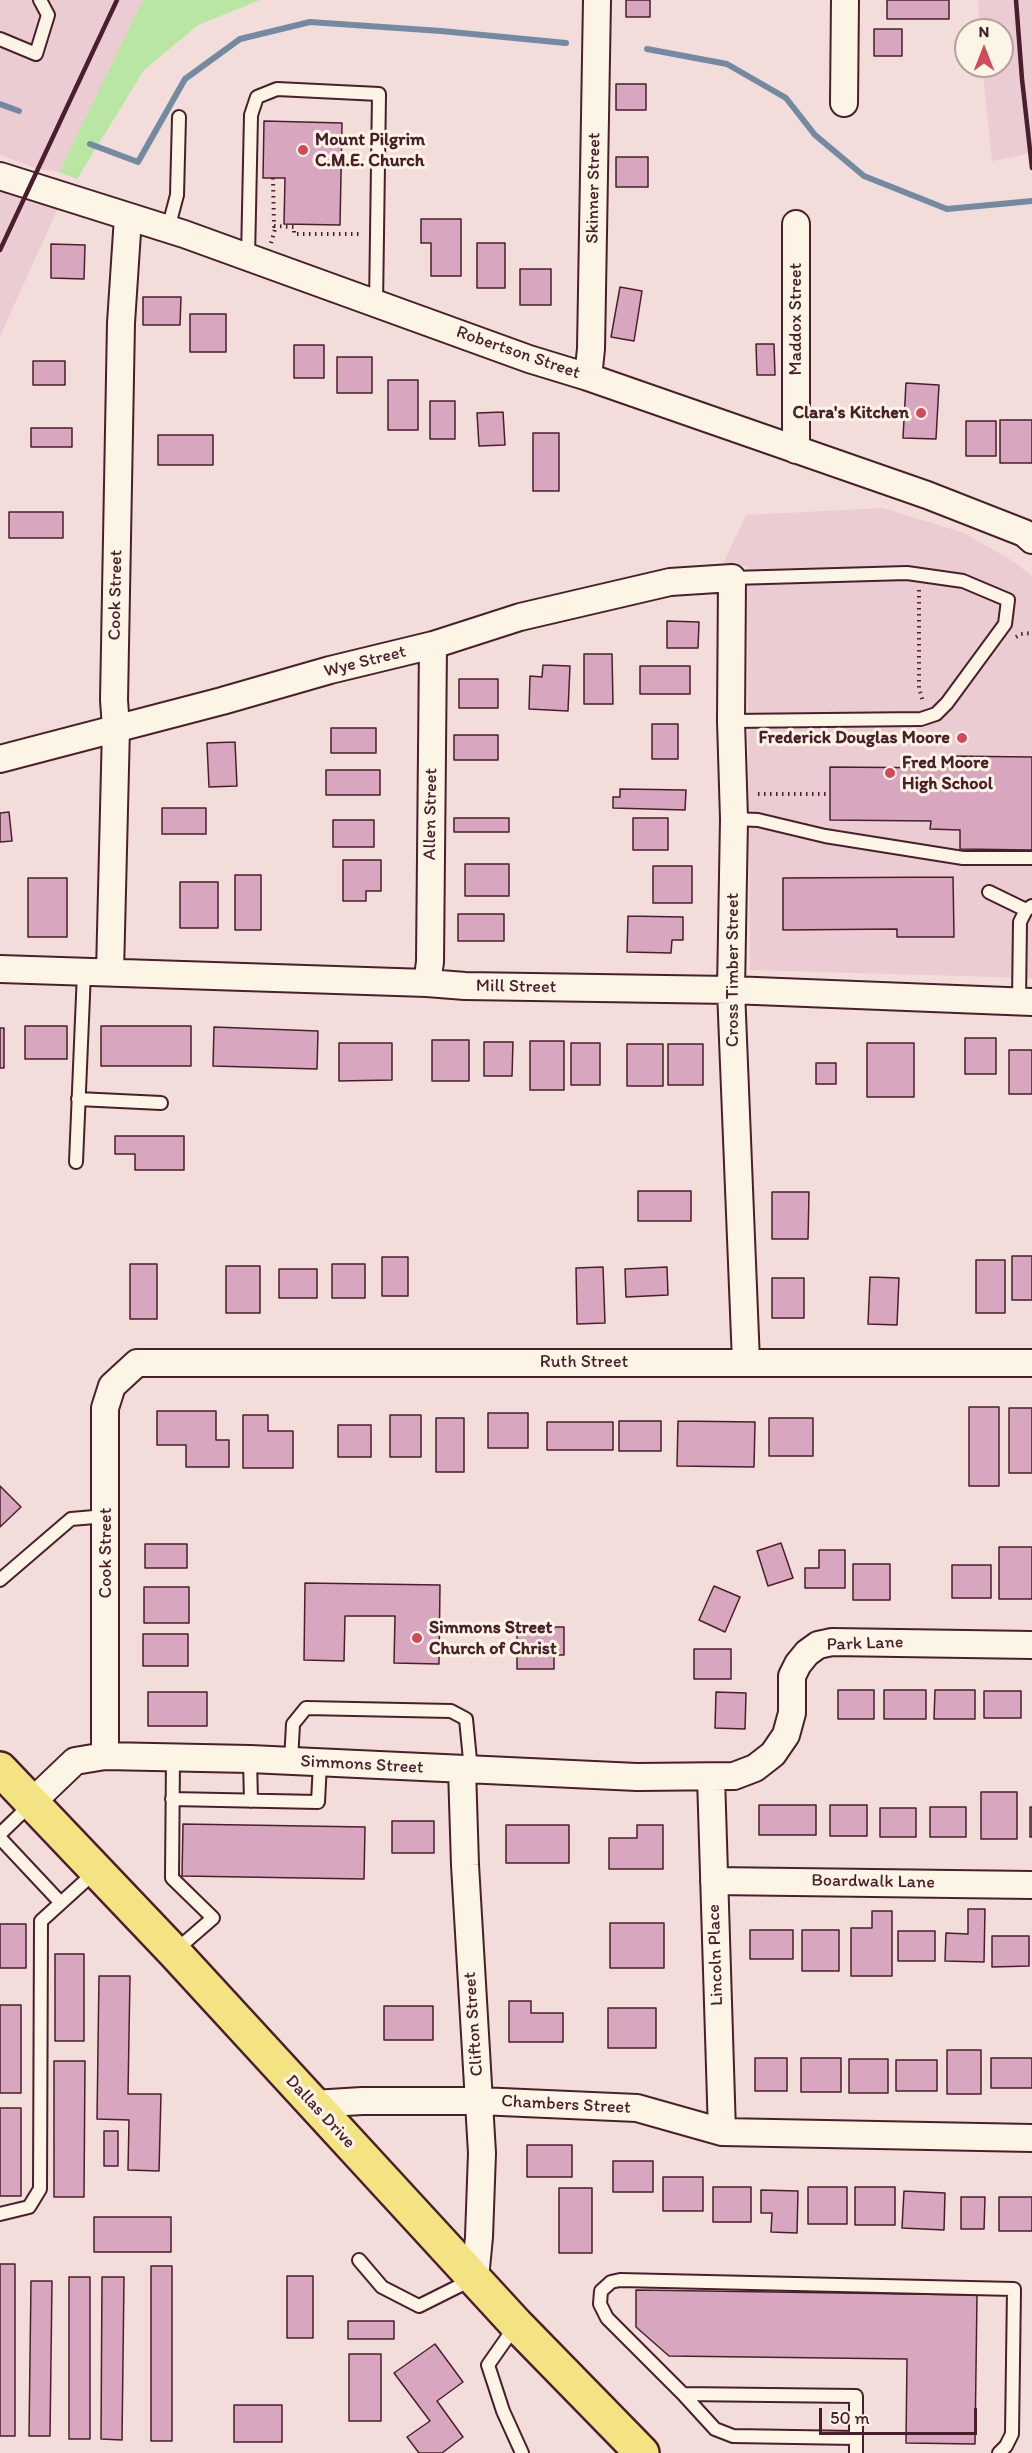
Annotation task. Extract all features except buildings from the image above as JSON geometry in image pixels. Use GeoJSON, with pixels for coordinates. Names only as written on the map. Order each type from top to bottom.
{"type":"FeatureCollection","features":[{"type":"Feature","properties":{"kind":"main road","name":"Dallas Drive"},"geometry":{"type":"LineString","coordinates":[[0,1769],[174,1952],[516,2324],[642,2453]]}},
{"type":"Feature","properties":{"kind":"street","name":"Skinner Street"},"geometry":{"type":"LineString","coordinates":[[588,377],[591,349],[597,0]]}},
{"type":"Feature","properties":{"kind":"street"},"geometry":{"type":"LineString","coordinates":[[844,103],[845,0]]}},
{"type":"Feature","properties":{"kind":"street","name":"Robertson Street"},"geometry":{"type":"LineString","coordinates":[[0,176],[168,229],[529,359],[588,377],[927,495],[1024,533],[1032,540]]}},
{"type":"Feature","properties":{"kind":"street","name":"Cook Street"},"geometry":{"type":"LineString","coordinates":[[111,972],[121,335],[128,217]]}},
{"type":"Feature","properties":{"kind":"street","name":"Maddox Street"},"geometry":{"type":"LineString","coordinates":[[796,224],[796,450]]}},
{"type":"Feature","properties":{"kind":"street","name":"Wye Street"},"geometry":{"type":"LineString","coordinates":[[0,759],[330,670],[433,645],[520,617],[670,582],[732,578]]}},
{"type":"Feature","properties":{"kind":"street","name":"Cross Timber Street"},"geometry":{"type":"LineString","coordinates":[[732,578],[731,721],[734,819],[731,990],[746,1362]]}},
{"type":"Feature","properties":{"kind":"street","name":"Allen Street"},"geometry":{"type":"LineString","coordinates":[[427,983],[430,962],[433,645]]}},
{"type":"Feature","properties":{"kind":"street","name":"Mill Street"},"geometry":{"type":"LineString","coordinates":[[0,969],[465,986],[731,990],[1025,1001]]}},
{"type":"Feature","properties":{"kind":"street","name":"Cook Street"},"geometry":{"type":"LineString","coordinates":[[105,1756],[105,1408],[112,1386],[137,1363]]}},
{"type":"Feature","properties":{"kind":"street","name":"Ruth Street"},"geometry":{"type":"LineString","coordinates":[[137,1363],[1032,1363]]}},
{"type":"Feature","properties":{"kind":"street","name":"Park Lane"},"geometry":{"type":"LineString","coordinates":[[711,1777],[734,1776],[755,1768],[773,1754],[786,1735],[792,1713],[792,1676],[807,1653],[818,1646],[832,1642],[1032,1645]]}},
{"type":"Feature","properties":{"kind":"street","name":"Simmons Street"},"geometry":{"type":"LineString","coordinates":[[32,1803],[75,1761],[105,1756],[250,1759],[638,1777],[711,1777]]}},
{"type":"Feature","properties":{"kind":"street","name":"Clifton Street"},"geometry":{"type":"LineString","coordinates":[[466,1770],[465,1876],[482,2153],[475,2278]]}},
{"type":"Feature","properties":{"kind":"street","name":"Lincoln Place"},"geometry":{"type":"LineString","coordinates":[[711,1777],[722,2132]]}},
{"type":"Feature","properties":{"kind":"street","name":"Boardwalk Lane"},"geometry":{"type":"LineString","coordinates":[[714,1881],[1032,1885]]}},
{"type":"Feature","properties":{"kind":"street","name":"Chambers Street"},"geometry":{"type":"LineString","coordinates":[[312,2104],[362,2101],[479,2101],[638,2108],[722,2132],[1032,2138]]}},
{"type":"Feature","properties":{"kind":"lane"},"geometry":{"type":"LineString","coordinates":[[0,39],[36,54],[48,15],[40,0]]}},
{"type":"Feature","properties":{"kind":"lane"},"geometry":{"type":"LineString","coordinates":[[248,258],[251,114],[257,97],[277,89],[379,94],[376,305]]}},
{"type":"Feature","properties":{"kind":"lane"},"geometry":{"type":"LineString","coordinates":[[168,229],[177,195],[179,117]]}},
{"type":"Feature","properties":{"kind":"lane"},"geometry":{"type":"LineString","coordinates":[[731,721],[921,719],[936,714],[947,703],[1005,624],[1008,600],[963,581],[907,573],[732,578]]}},
{"type":"Feature","properties":{"kind":"lane"},"geometry":{"type":"LineString","coordinates":[[734,819],[758,820],[825,836],[963,858],[1032,858]]}},
{"type":"Feature","properties":{"kind":"lane"},"geometry":{"type":"LineString","coordinates":[[989,892],[1029,908],[1020,922],[1025,1001]]}},
{"type":"Feature","properties":{"kind":"lane"},"geometry":{"type":"LineString","coordinates":[[76,1162],[84,972]]}},
{"type":"Feature","properties":{"kind":"lane"},"geometry":{"type":"LineString","coordinates":[[78,1099],[161,1103]]}},
{"type":"Feature","properties":{"kind":"lane"},"geometry":{"type":"LineString","coordinates":[[0,1580],[71,1519],[106,1516]]}},
{"type":"Feature","properties":{"kind":"lane"},"geometry":{"type":"LineString","coordinates":[[291,1761],[293,1724],[306,1708],[451,1711],[466,1719],[466,1770]]}},
{"type":"Feature","properties":{"kind":"lane"},"geometry":{"type":"LineString","coordinates":[[173,1757],[172,1878],[213,1918],[174,1952]]}},
{"type":"Feature","properties":{"kind":"lane"},"geometry":{"type":"LineString","coordinates":[[250,1759],[251,1801]]}},
{"type":"Feature","properties":{"kind":"lane"},"geometry":{"type":"LineString","coordinates":[[172,1799],[318,1802],[320,1763]]}},
{"type":"Feature","properties":{"kind":"lane"},"geometry":{"type":"LineString","coordinates":[[32,1803],[0,1836],[60,1902]]}},
{"type":"Feature","properties":{"kind":"lane"},"geometry":{"type":"LineString","coordinates":[[0,2214],[29,2207],[40,2189],[41,1921],[96,1871]]}},
{"type":"Feature","properties":{"kind":"lane"},"geometry":{"type":"LineString","coordinates":[[359,2260],[382,2287],[419,2306],[475,2278]]}},
{"type":"Feature","properties":{"kind":"lane"},"geometry":{"type":"LineString","coordinates":[[856,2438],[733,2436],[715,2429],[602,2311],[600,2304],[602,2291],[610,2282],[634,2280],[1014,2289],[1012,2434],[1006,2446],[999,2453]]}},
{"type":"Feature","properties":{"kind":"lane"},"geometry":{"type":"LineString","coordinates":[[516,2324],[488,2365],[503,2411],[522,2453]]}},
{"type":"Feature","properties":{"kind":"lane"},"geometry":{"type":"LineString","coordinates":[[682,2394],[856,2396],[856,2453]]}},
{"type":"Feature","properties":{"kind":"path"},"geometry":{"type":"LineString","coordinates":[[271,244],[276,226],[274,226],[273,178]]}},
{"type":"Feature","properties":{"kind":"path"},"geometry":{"type":"LineString","coordinates":[[276,226],[294,227],[294,234],[377,234]]}},
{"type":"Feature","properties":{"kind":"path"},"geometry":{"type":"LineString","coordinates":[[919,589],[919,688],[924,704]]}},
{"type":"Feature","properties":{"kind":"path"},"geometry":{"type":"LineString","coordinates":[[1009,641],[1021,634],[1032,633]]}},
{"type":"Feature","properties":{"kind":"path"},"geometry":{"type":"LineString","coordinates":[[758,794],[830,794]]}},
{"type":"Feature","properties":{"kind":"shaded area"},"geometry":{"type":"Polygon","coordinates":[[[0,0],[143,0],[59,172],[38,169],[0,155],[0,0]]]}},
{"type":"Feature","properties":{"kind":"shaded area"},"geometry":{"type":"Polygon","coordinates":[[[978,0],[1032,0],[1032,153],[992,161],[983,78],[1014,78],[1014,18],[979,18],[978,0]]]}},
{"type":"Feature","properties":{"kind":"shaded area"},"geometry":{"type":"Polygon","coordinates":[[[0,185],[61,202],[0,336],[0,185]]]}},
{"type":"Feature","properties":{"kind":"shaded area","name":"Fred Moore High School"},"geometry":{"type":"Polygon","coordinates":[[[883,508],[964,533],[1011,560],[1032,576],[1032,978],[750,970],[747,566],[723,564],[746,515],[883,508]]]}},
{"type":"Feature","properties":{"kind":"green space"},"geometry":{"type":"Polygon","coordinates":[[[143,0],[260,0],[198,25],[144,70],[77,179],[59,172],[143,0]]]}},
{"type":"Feature","properties":{"kind":"waterway"},"geometry":{"type":"LineString","coordinates":[[90,144],[138,162],[185,79],[240,39],[310,22],[566,43]]}},
{"type":"Feature","properties":{"kind":"waterway"},"geometry":{"type":"LineString","coordinates":[[647,49],[727,64],[786,98],[815,135],[864,176],[947,209],[1032,201]]}},
{"type":"Feature","properties":{"kind":"waterway"},"geometry":{"type":"LineString","coordinates":[[0,104],[19,111]]}},
{"type":"Feature","properties":{"kind":"railway"},"geometry":{"type":"LineString","coordinates":[[0,250],[117,0]]}},
{"type":"Feature","properties":{"kind":"railway"},"geometry":{"type":"LineString","coordinates":[[1016,0],[1032,168]]}},
{"type":"Feature","properties":{"kind":"place","name":"Mount Pilgrim C.M.E. Church"},"geometry":{"type":"Point","coordinates":[303,150]}},
{"type":"Feature","properties":{"kind":"place","name":"Clara's Kitchen"},"geometry":{"type":"Point","coordinates":[921,413]}},
{"type":"Feature","properties":{"kind":"place","name":"Frederick Douglas Moore"},"geometry":{"type":"Point","coordinates":[962,738]}},
{"type":"Feature","properties":{"kind":"place","name":"Fred Moore High School"},"geometry":{"type":"Point","coordinates":[890,773]}},
{"type":"Feature","properties":{"kind":"place","name":"Simmons Street Church of Christ"},"geometry":{"type":"Point","coordinates":[417,1638]}}]}
